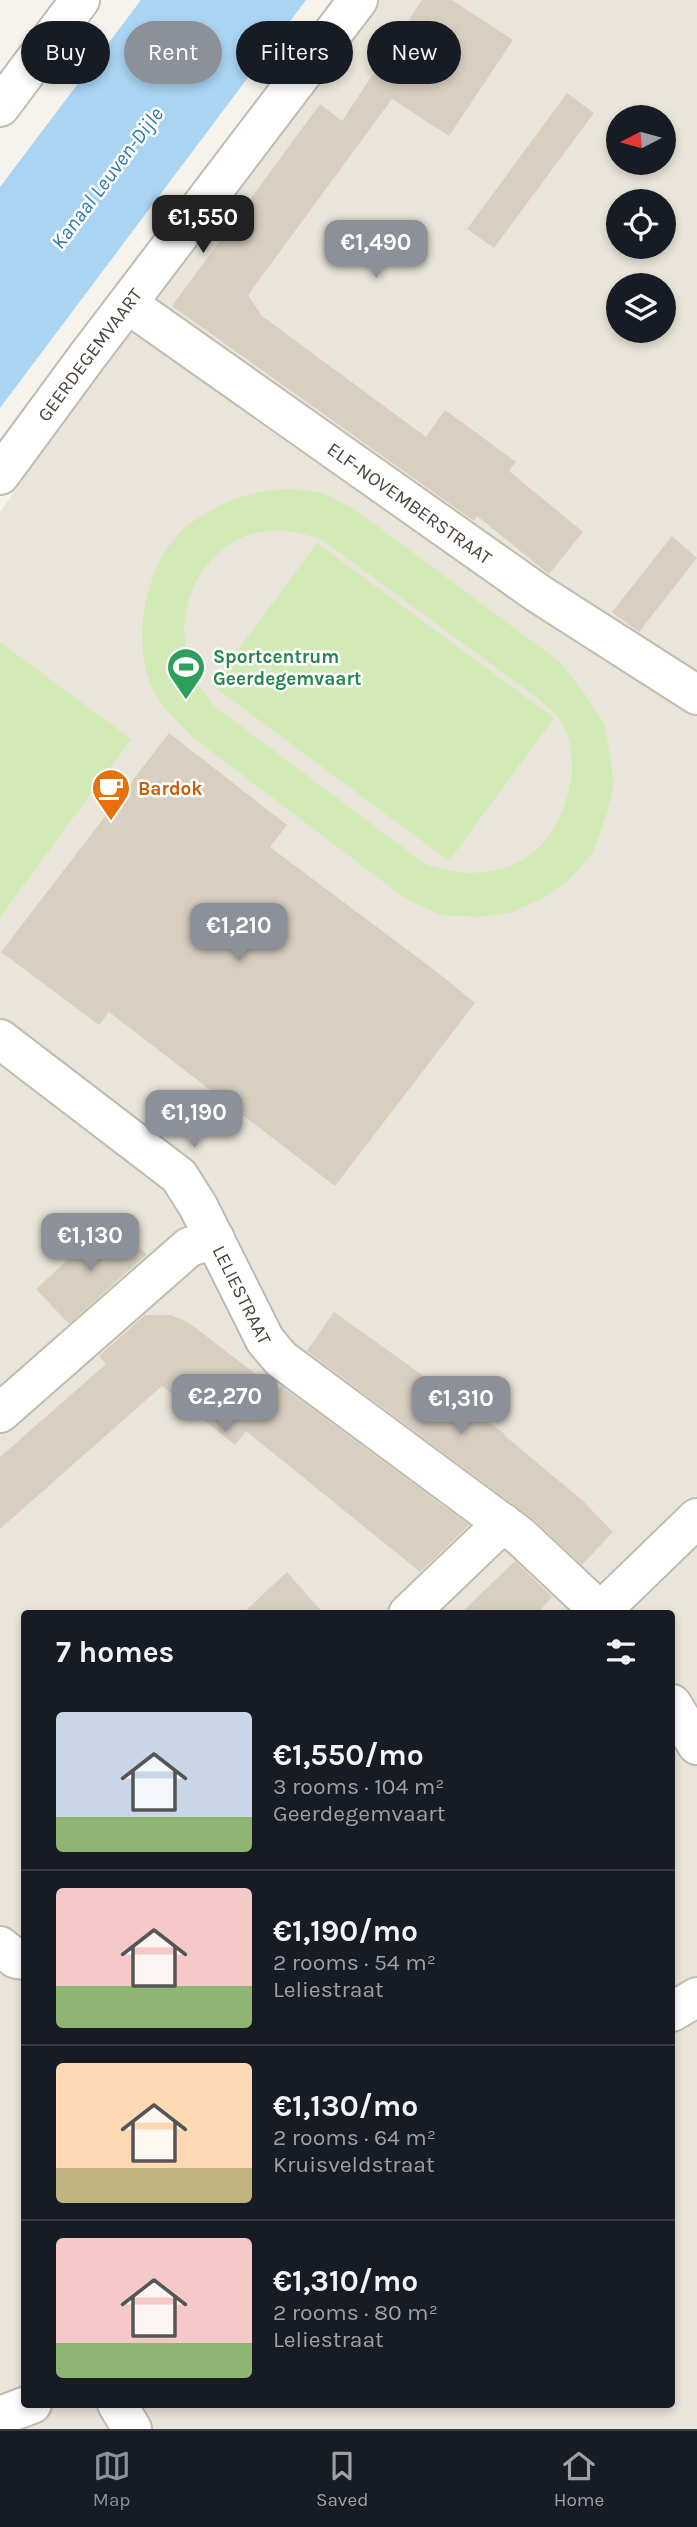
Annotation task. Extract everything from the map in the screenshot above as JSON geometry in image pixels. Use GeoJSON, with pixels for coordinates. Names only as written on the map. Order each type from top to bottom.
{"type":"FeatureCollection","features":[{"type":"Feature","properties":{"kind":"street"},"geometry":{"type":"LineString","coordinates":[[0,107],[80,0]]}},
{"type":"Feature","properties":{"kind":"street","name":"GEERDEGEMVAART"},"geometry":{"type":"LineString","coordinates":[[0,475],[358,0]]}},
{"type":"Feature","properties":{"kind":"street","name":"ELF-NOVEMBERSTRAAT"},"geometry":{"type":"LineString","coordinates":[[128,304],[539,594],[697,695]]}},
{"type":"Feature","properties":{"kind":"street","name":"LELIESTRAAT"},"geometry":{"type":"LineString","coordinates":[[0,1039],[179,1176],[198,1206],[265,1340],[281,1359],[503,1522],[600,1610]]}},
{"type":"Feature","properties":{"kind":"street"},"geometry":{"type":"LineString","coordinates":[[0,1413],[190,1247],[215,1239]]}},
{"type":"Feature","properties":{"kind":"street"},"geometry":{"type":"LineString","coordinates":[[604,1610],[697,1518]]}},
{"type":"Feature","properties":{"kind":"street"},"geometry":{"type":"LineString","coordinates":[[412,1610],[503,1522]]}},
{"type":"Feature","properties":{"kind":"street"},"geometry":{"type":"LineString","coordinates":[[675,1709],[697,1745]]}},
{"type":"Feature","properties":{"kind":"street"},"geometry":{"type":"LineString","coordinates":[[0,1946],[16,1959],[21,1960]]}},
{"type":"Feature","properties":{"kind":"street"},"geometry":{"type":"LineString","coordinates":[[675,2010],[697,1997]]}},
{"type":"Feature","properties":{"kind":"street"},"geometry":{"type":"LineString","coordinates":[[0,2416],[21,2408]]}},
{"type":"Feature","properties":{"kind":"street"},"geometry":{"type":"LineString","coordinates":[[119,2408],[132,2429]]}},
{"type":"Feature","properties":{"kind":"shaded area"},"geometry":{"type":"Polygon","coordinates":[[[372,0],[697,0],[697,2429],[0,2429],[0,512],[129,330],[310,84],[353,84],[353,26],[372,0]]]}},
{"type":"Feature","properties":{"kind":"green space","name":"Sportcentrum Geerdegemvaart"},"geometry":{"type":"Polygon","coordinates":[[[292,489],[323,493],[354,509],[560,662],[604,724],[614,784],[606,816],[592,854],[571,878],[547,896],[513,912],[481,917],[441,915],[406,899],[195,739],[157,697],[144,661],[143,620],[152,580],[170,544],[191,523],[227,502],[257,493],[292,489]],[[271,530],[239,539],[212,559],[195,584],[189,598],[184,627],[187,659],[191,674],[213,705],[425,864],[451,871],[476,873],[499,870],[519,862],[537,850],[562,811],[570,785],[570,745],[559,719],[535,696],[321,539],[296,532],[271,530]]]}},
{"type":"Feature","properties":{"kind":"green space"},"geometry":{"type":"Polygon","coordinates":[[[317,543],[554,718],[449,861],[212,685],[317,543]]]}},
{"type":"Feature","properties":{"kind":"green space"},"geometry":{"type":"Polygon","coordinates":[[[0,642],[131,739],[0,917],[0,642]]]}},
{"type":"Feature","properties":{"kind":"water","name":"Kanaal Leuven-Dijle"},"geometry":{"type":"Polygon","coordinates":[[[141,0],[306,0],[290,21],[236,21],[236,84],[243,84],[0,408],[0,187],[78,84],[110,84],[110,41],[124,23],[124,84],[222,84],[222,21],[125,21],[141,0]]]}},
{"type":"Feature","properties":{"kind":"building"},"geometry":{"type":"Polygon","coordinates":[[[422,0],[452,0],[513,40],[449,136],[392,99],[248,295],[262,316],[426,437],[445,410],[516,462],[509,471],[583,532],[549,574],[477,516],[474,521],[172,306],[320,104],[342,121],[367,83],[461,84],[461,21],[408,21],[422,0]]]}},
{"type":"Feature","properties":{"kind":"building"},"geometry":{"type":"Polygon","coordinates":[[[567,93],[594,113],[494,248],[467,229],[567,93]]]}},
{"type":"Feature","properties":{"kind":"building"},"geometry":{"type":"Polygon","coordinates":[[[672,536],[697,558],[639,632],[612,612],[672,536]]]}},
{"type":"Feature","properties":{"kind":"building"},"geometry":{"type":"Polygon","coordinates":[[[169,733],[287,825],[270,847],[475,1003],[335,1186],[109,1012],[99,1025],[1,952],[169,733]]]}},
{"type":"Feature","properties":{"kind":"building"},"geometry":{"type":"Polygon","coordinates":[[[108,1223],[147,1254],[69,1324],[36,1289],[108,1223]]]}},
{"type":"Feature","properties":{"kind":"building"},"geometry":{"type":"Polygon","coordinates":[[[334,1312],[505,1434],[582,1500],[613,1532],[582,1565],[533,1519],[307,1351],[334,1312]]]}},
{"type":"Feature","properties":{"kind":"building"},"geometry":{"type":"Polygon","coordinates":[[[145,1315],[171,1315],[189,1323],[278,1391],[281,1386],[469,1525],[420,1572],[246,1431],[235,1445],[162,1386],[0,1529],[0,1457],[106,1364],[99,1356],[145,1315]]]}},
{"type":"Feature","properties":{"kind":"building"},"geometry":{"type":"Polygon","coordinates":[[[515,1561],[552,1597],[541,1610],[464,1610],[515,1561]]]}},
{"type":"Feature","properties":{"kind":"building"},"geometry":{"type":"Polygon","coordinates":[[[287,1572],[320,1610],[246,1610],[287,1572]]]}},
{"type":"Feature","properties":{"kind":"place","name":"Sportcentrum Geerdegemvaart"},"geometry":{"type":"Point","coordinates":[186,701]}},
{"type":"Feature","properties":{"kind":"place","name":"Bardok"},"geometry":{"type":"Point","coordinates":[111,822]}}]}
